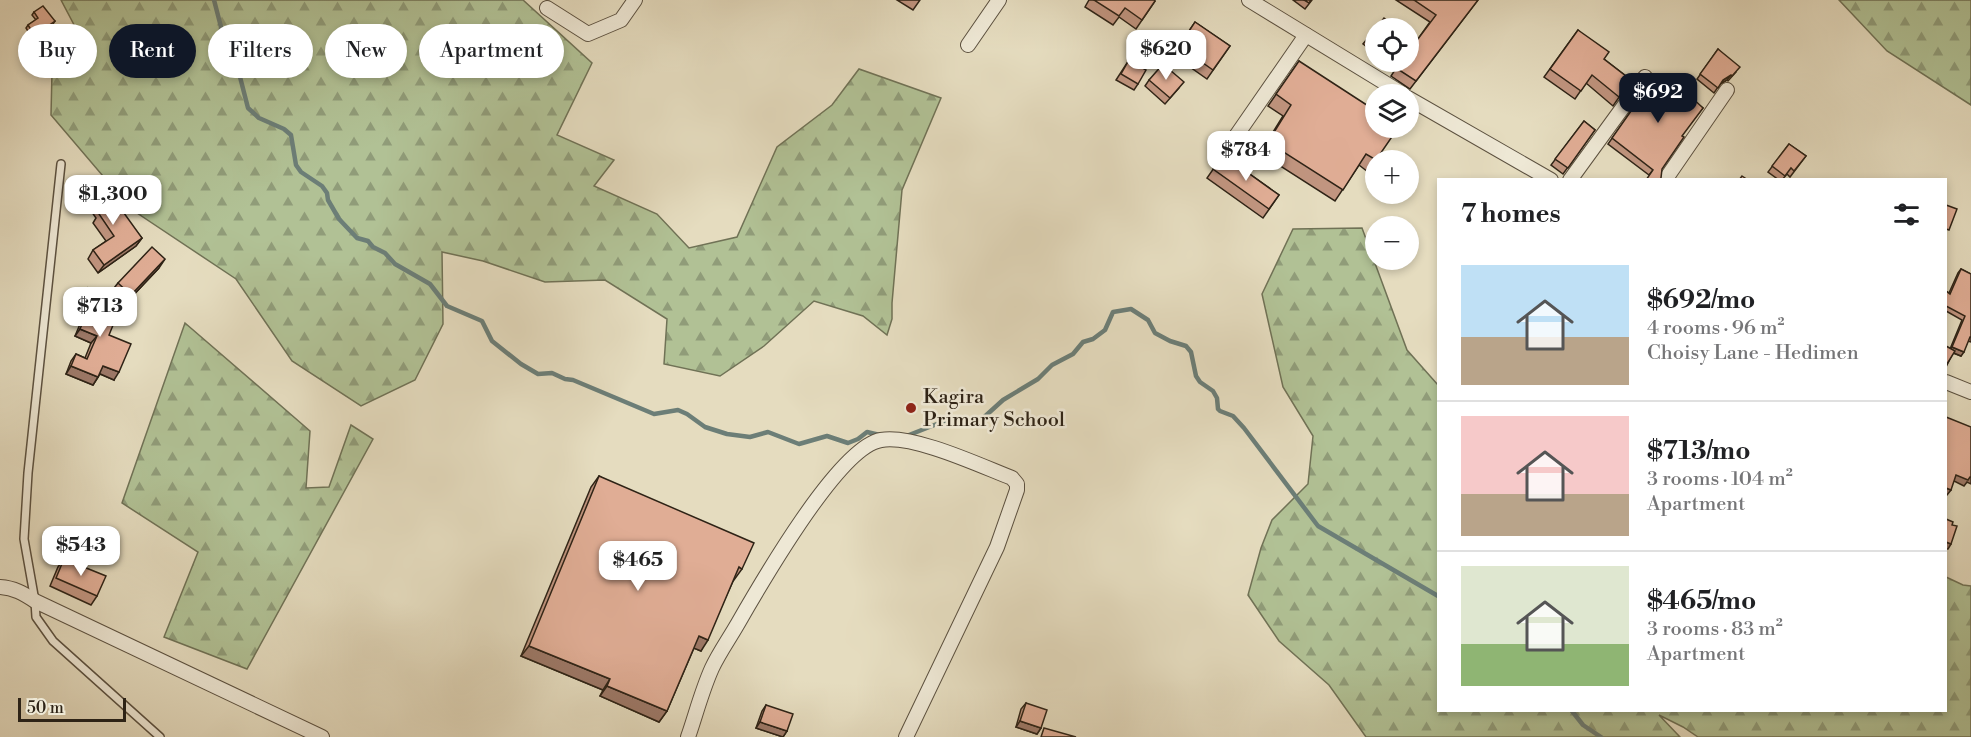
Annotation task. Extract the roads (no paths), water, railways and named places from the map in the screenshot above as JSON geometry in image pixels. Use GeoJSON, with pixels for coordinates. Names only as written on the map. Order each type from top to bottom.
{"type":"FeatureCollection","features":[{"type":"Feature","properties":{"kind":"street"},"geometry":{"type":"LineString","coordinates":[[547,8],[588,34],[621,20],[635,0]]}},
{"type":"Feature","properties":{"kind":"street"},"geometry":{"type":"LineString","coordinates":[[968,45],[999,0]]}},
{"type":"Feature","properties":{"kind":"street"},"geometry":{"type":"LineString","coordinates":[[1249,0],[1387,84]]}},
{"type":"Feature","properties":{"kind":"street"},"geometry":{"type":"LineString","coordinates":[[1236,136],[1306,35]]}},
{"type":"Feature","properties":{"kind":"street"},"geometry":{"type":"LineString","coordinates":[[1571,178],[1645,77]]}},
{"type":"Feature","properties":{"kind":"street"},"geometry":{"type":"LineString","coordinates":[[1666,178],[1727,90]]}},
{"type":"Feature","properties":{"kind":"street"},"geometry":{"type":"LineString","coordinates":[[1419,104],[1548,178]]}},
{"type":"Feature","properties":{"kind":"street"},"geometry":{"type":"LineString","coordinates":[[1947,382],[1971,392]]}},
{"type":"Feature","properties":{"kind":"street"},"geometry":{"type":"LineString","coordinates":[[688,737],[712,668],[800,522],[838,474],[863,448],[882,440],[895,439],[944,452],[1012,478],[1017,484],[1017,490],[997,547],[906,737]]}},
{"type":"Feature","properties":{"kind":"street"},"geometry":{"type":"LineString","coordinates":[[0,586],[23,592],[35,601],[322,737]]}},
{"type":"Feature","properties":{"kind":"lane"},"geometry":{"type":"LineString","coordinates":[[61,164],[28,473],[24,539],[36,617],[53,641],[160,737]]}},
{"type":"Feature","properties":{"kind":"waterway"},"geometry":{"type":"LineString","coordinates":[[214,0],[221,27],[221,51],[224,61],[239,73],[248,108],[259,118],[284,129],[291,135],[296,165],[301,172],[322,186],[339,219],[357,238],[368,241],[373,247],[385,253],[395,264],[430,284],[447,306],[482,321],[492,341],[521,364],[538,374],[552,373],[573,380],[654,414],[678,410],[705,427],[727,434],[750,437],[768,432],[799,444],[827,436],[848,443],[867,432],[884,436]]}},
{"type":"Feature","properties":{"kind":"waterway"},"geometry":{"type":"LineString","coordinates":[[904,437],[947,420],[971,422],[982,419],[1003,400],[1038,379],[1052,365],[1073,354],[1083,342],[1093,339],[1105,330],[1113,312],[1131,309],[1148,320],[1155,333],[1186,346],[1191,352],[1196,376],[1200,382],[1213,391],[1217,398],[1218,409],[1233,416],[1244,428],[1318,526],[1437,595]]}},
{"type":"Feature","properties":{"kind":"waterway"},"geometry":{"type":"LineString","coordinates":[[1573,712],[1583,725],[1601,737]]}},
{"type":"Feature","properties":{"kind":"place","name":"Kagira Primary School"},"geometry":{"type":"Point","coordinates":[911,408]}}]}
